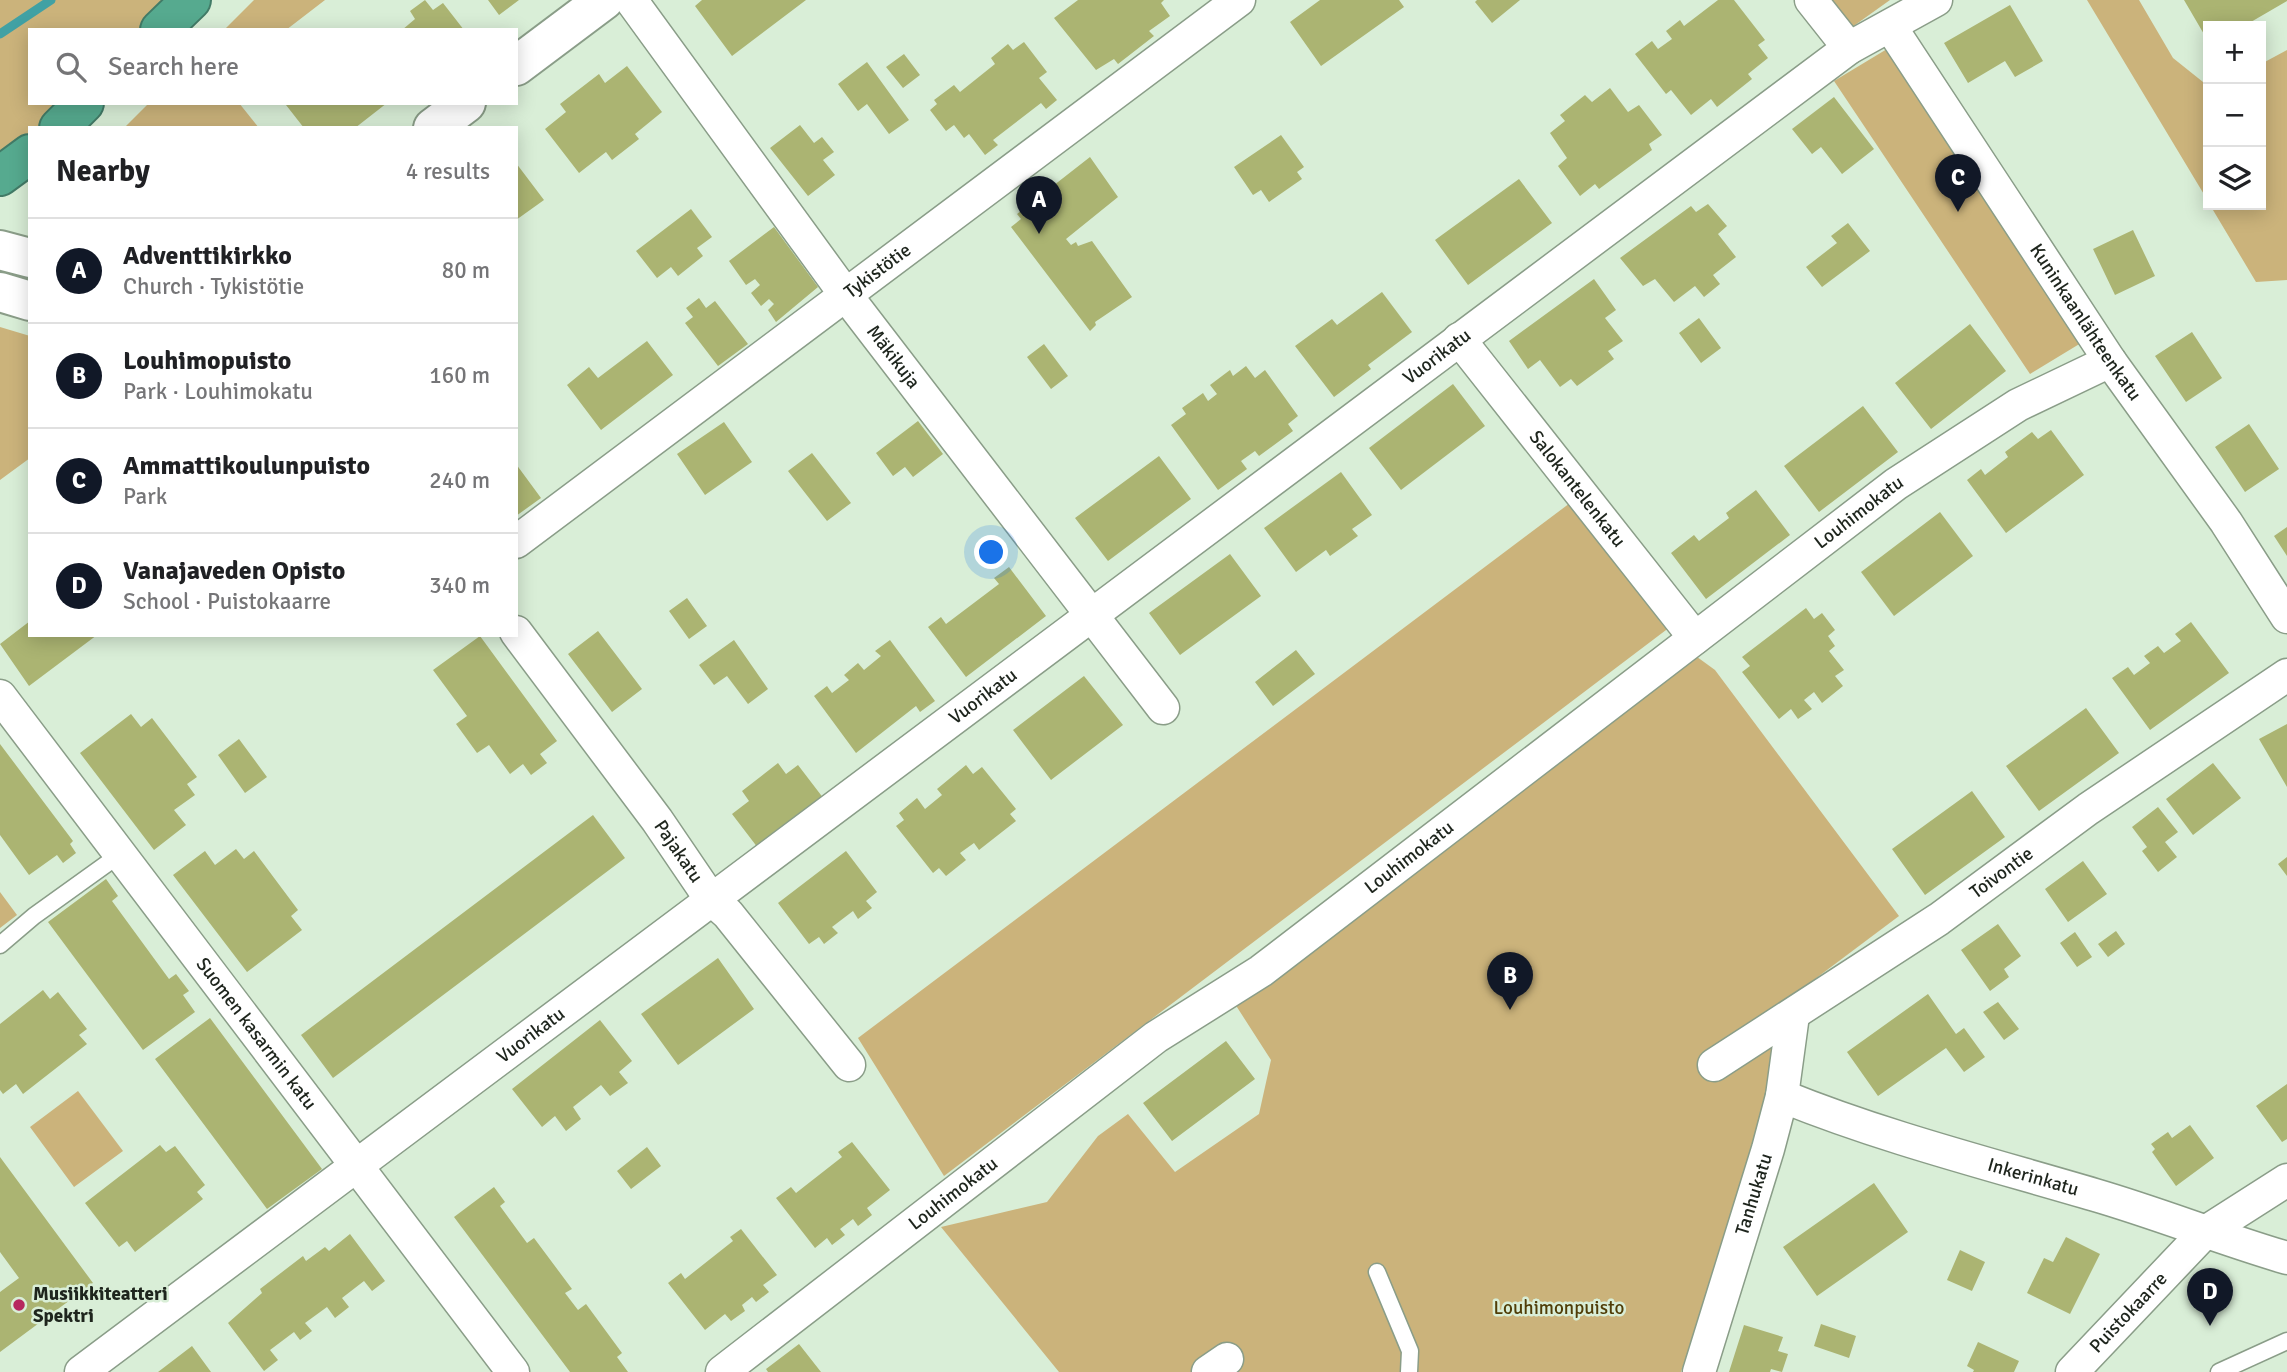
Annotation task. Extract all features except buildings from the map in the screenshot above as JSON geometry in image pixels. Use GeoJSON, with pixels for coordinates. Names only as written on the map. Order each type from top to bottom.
{"type":"FeatureCollection","features":[{"type":"Feature","properties":{"kind":"highway"},"geometry":{"type":"LineString","coordinates":[[162,28],[191,0]]}},
{"type":"Feature","properties":{"kind":"highway"},"geometry":{"type":"LineString","coordinates":[[61,126],[82,105]]}},
{"type":"Feature","properties":{"kind":"highway"},"geometry":{"type":"LineString","coordinates":[[0,177],[28,156]]}},
{"type":"Feature","properties":{"kind":"main road"},"geometry":{"type":"LineString","coordinates":[[518,64],[604,0]]}},
{"type":"Feature","properties":{"kind":"main road"},"geometry":{"type":"LineString","coordinates":[[436,126],[463,105]]}},
{"type":"Feature","properties":{"kind":"main road"},"geometry":{"type":"LineString","coordinates":[[0,250],[28,257]]}},
{"type":"Feature","properties":{"kind":"main road"},"geometry":{"type":"LineString","coordinates":[[0,292],[28,300]]}},
{"type":"Feature","properties":{"kind":"street","name":"Mäkikuja"},"geometry":{"type":"LineString","coordinates":[[631,0],[845,294],[1095,615],[1163,708]]}},
{"type":"Feature","properties":{"kind":"street"},"geometry":{"type":"LineString","coordinates":[[1811,0],[1849,48]]}},
{"type":"Feature","properties":{"kind":"street","name":"Vuorikatu"},"geometry":{"type":"LineString","coordinates":[[81,1372],[704,906],[710,898],[734,884],[1095,615],[1849,48],[1936,0]]}},
{"type":"Feature","properties":{"kind":"street","name":"Tykistötie"},"geometry":{"type":"LineString","coordinates":[[518,540],[1227,3]]}},
{"type":"Feature","properties":{"kind":"street","name":"Kuninkaanlähteenkatu"},"geometry":{"type":"LineString","coordinates":[[1890,26],[2110,361],[2226,522],[2287,617]]}},
{"type":"Feature","properties":{"kind":"street","name":"Salokantelenkatu"},"geometry":{"type":"LineString","coordinates":[[1459,339],[1695,638]]}},
{"type":"Feature","properties":{"kind":"street","name":"Louhimokatu"},"geometry":{"type":"LineString","coordinates":[[722,1372],[1156,1037],[1261,971],[1896,484],[2018,405],[2110,361]]}},
{"type":"Feature","properties":{"kind":"street","name":"Pajakatu"},"geometry":{"type":"LineString","coordinates":[[518,635],[657,820],[710,898],[728,914],[849,1065]]}},
{"type":"Feature","properties":{"kind":"street","name":"Toivontie"},"geometry":{"type":"LineString","coordinates":[[1714,1065],[1939,919],[2099,802],[2287,674]]}},
{"type":"Feature","properties":{"kind":"street","name":"Suomen kasarmin katu"},"geometry":{"type":"LineString","coordinates":[[0,696],[513,1372]]}},
{"type":"Feature","properties":{"kind":"street","name":"Tanhukatu"},"geometry":{"type":"LineString","coordinates":[[1699,1372],[1740,1246],[1782,1096],[1793,1015]]}},
{"type":"Feature","properties":{"kind":"street","name":"Inkerinkatu"},"geometry":{"type":"LineString","coordinates":[[1782,1096],[1834,1117],[2133,1206],[2204,1233],[2287,1258]]}},
{"type":"Feature","properties":{"kind":"street","name":"Puistokaarre"},"geometry":{"type":"LineString","coordinates":[[2072,1372],[2125,1313],[2204,1233],[2287,1180]]}},
{"type":"Feature","properties":{"kind":"lane"},"geometry":{"type":"LineString","coordinates":[[0,945],[119,855]]}},
{"type":"Feature","properties":{"kind":"lane"},"geometry":{"type":"LineString","coordinates":[[1377,1272],[1410,1351],[1409,1372]]}},
{"type":"Feature","properties":{"kind":"lane"},"geometry":{"type":"LineString","coordinates":[[2219,1372],[2287,1341]]}},
{"type":"Feature","properties":{"kind":"green space"},"geometry":{"type":"Polygon","coordinates":[[[0,0],[171,0],[142,28],[28,28],[28,105],[61,105],[39,126],[28,126],[28,137],[0,163],[0,0]]]}},
{"type":"Feature","properties":{"kind":"green space"},"geometry":{"type":"Polygon","coordinates":[[[254,0],[325,0],[289,28],[226,28],[254,0]]]}},
{"type":"Feature","properties":{"kind":"green space"},"geometry":{"type":"Polygon","coordinates":[[[1825,0],[1890,0],[1848,30],[1825,0]]]}},
{"type":"Feature","properties":{"kind":"green space"},"geometry":{"type":"Polygon","coordinates":[[[2087,0],[2139,0],[2173,58],[2203,82],[2203,193],[2087,0]]]}},
{"type":"Feature","properties":{"kind":"green space"},"geometry":{"type":"Polygon","coordinates":[[[1887,49],[2081,343],[2030,374],[1834,81],[1887,49]]]}},
{"type":"Feature","properties":{"kind":"green space"},"geometry":{"type":"Polygon","coordinates":[[[2287,50],[2287,280],[2256,282],[2213,210],[2266,210],[2266,61],[2287,50]]]}},
{"type":"Feature","properties":{"kind":"green space"},"geometry":{"type":"Polygon","coordinates":[[[147,105],[241,105],[257,126],[126,126],[147,105]]]}},
{"type":"Feature","properties":{"kind":"green space"},"geometry":{"type":"Polygon","coordinates":[[[0,327],[28,335],[28,459],[0,480],[0,327]]]}},
{"type":"Feature","properties":{"kind":"green space"},"geometry":{"type":"Polygon","coordinates":[[[1570,503],[1670,627],[944,1176],[858,1038],[1570,503]]]}},
{"type":"Feature","properties":{"kind":"green space","name":"Louhimonpuisto"},"geometry":{"type":"Polygon","coordinates":[[[1693,654],[1715,670],[1899,916],[1783,1003],[1755,1145],[1681,1372],[1059,1372],[941,1227],[1047,1202],[1098,1136],[1128,1114],[1175,1172],[1259,1114],[1271,1060],[1235,1004],[1693,654]]]}},
{"type":"Feature","properties":{"kind":"green space"},"geometry":{"type":"Polygon","coordinates":[[[0,892],[17,915],[0,928],[0,892]]]}},
{"type":"Feature","properties":{"kind":"green space"},"geometry":{"type":"Polygon","coordinates":[[[78,1091],[123,1151],[74,1187],[30,1127],[78,1091]]]}},
{"type":"Feature","properties":{"kind":"waterway"},"geometry":{"type":"LineString","coordinates":[[0,34],[51,0]]}},
{"type":"Feature","properties":{"kind":"place","name":"Ammattikoulunpuisto"},"geometry":{"type":"Point","coordinates":[1958,212]}},
{"type":"Feature","properties":{"kind":"place","name":"Adventtikirkko"},"geometry":{"type":"Point","coordinates":[1039,234]}},
{"type":"Feature","properties":{"kind":"place","name":"Louhimopuisto"},"geometry":{"type":"Point","coordinates":[1510,1010]}},
{"type":"Feature","properties":{"kind":"place","name":"Musiikkiteatteri Spektri"},"geometry":{"type":"Point","coordinates":[19,1305]}},
{"type":"Feature","properties":{"kind":"place","name":"Vanajaveden Opisto"},"geometry":{"type":"Point","coordinates":[2210,1326]}}]}
